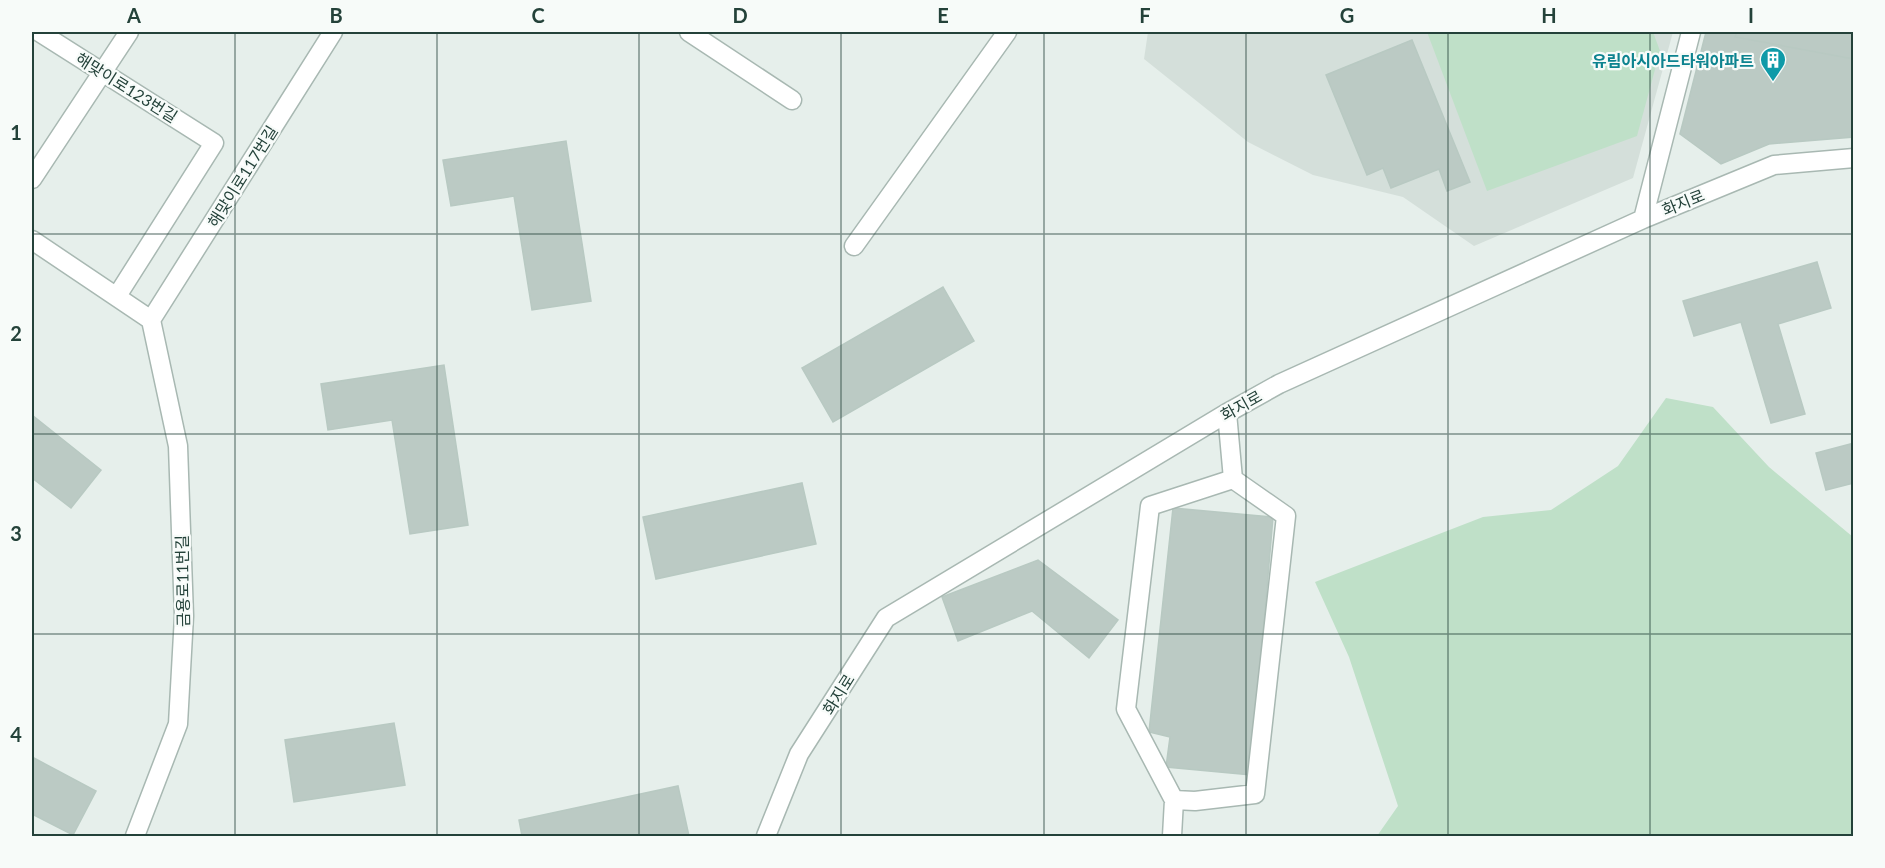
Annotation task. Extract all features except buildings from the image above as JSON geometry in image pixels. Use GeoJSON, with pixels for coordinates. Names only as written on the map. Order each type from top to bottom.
{"type":"FeatureCollection","features":[{"type":"Feature","properties":{"kind":"street","name":"해맞이로123번길"},"geometry":{"type":"LineString","coordinates":[[39,32],[214,143],[117,296]]}},
{"type":"Feature","properties":{"kind":"street"},"geometry":{"type":"LineString","coordinates":[[32,179],[129,32]]}},
{"type":"Feature","properties":{"kind":"street","name":"해맞이로117번길"},"geometry":{"type":"LineString","coordinates":[[151,320],[333,32]]}},
{"type":"Feature","properties":{"kind":"street"},"geometry":{"type":"LineString","coordinates":[[691,32],[792,100]]}},
{"type":"Feature","properties":{"kind":"street"},"geometry":{"type":"LineString","coordinates":[[854,246],[1007,32]]}},
{"type":"Feature","properties":{"kind":"street"},"geometry":{"type":"LineString","coordinates":[[1643,219],[1691,32]]}},
{"type":"Feature","properties":{"kind":"street","name":"화지로"},"geometry":{"type":"LineString","coordinates":[[766,837],[799,754],[886,618],[1227,412],[1279,384],[1643,219],[1774,165],[1854,158]]}},
{"type":"Feature","properties":{"kind":"street"},"geometry":{"type":"LineString","coordinates":[[32,240],[151,320]]}},
{"type":"Feature","properties":{"kind":"street","name":"금용로11번길"},"geometry":{"type":"LineString","coordinates":[[135,837],[178,724],[184,616],[178,446],[151,320]]}},
{"type":"Feature","properties":{"kind":"street"},"geometry":{"type":"LineString","coordinates":[[1174,800],[1195,801],[1255,794],[1286,516],[1233,479],[1227,412]]}},
{"type":"Feature","properties":{"kind":"street"},"geometry":{"type":"LineString","coordinates":[[1172,837],[1174,800],[1126,709],[1150,506],[1233,479]]}},
{"type":"Feature","properties":{"kind":"shaded area"},"geometry":{"type":"Polygon","coordinates":[[[1148,32],[1673,32],[1633,178],[1474,246],[1403,197],[1313,175],[1248,142],[1144,59],[1148,32]]]}},
{"type":"Feature","properties":{"kind":"green space"},"geometry":{"type":"Polygon","coordinates":[[[1427,32],[1653,32],[1660,51],[1637,136],[1487,191],[1427,32]]]}},
{"type":"Feature","properties":{"kind":"green space"},"geometry":{"type":"Polygon","coordinates":[[[1666,398],[1713,407],[1769,467],[1853,537],[1853,836],[1377,836],[1398,806],[1349,657],[1315,582],[1483,517],[1551,510],[1618,466],[1666,398]]]}},
{"type":"Feature","properties":{"kind":"place","name":"유림아시아드타워아파트"},"geometry":{"type":"Point","coordinates":[1773,83]}}]}
